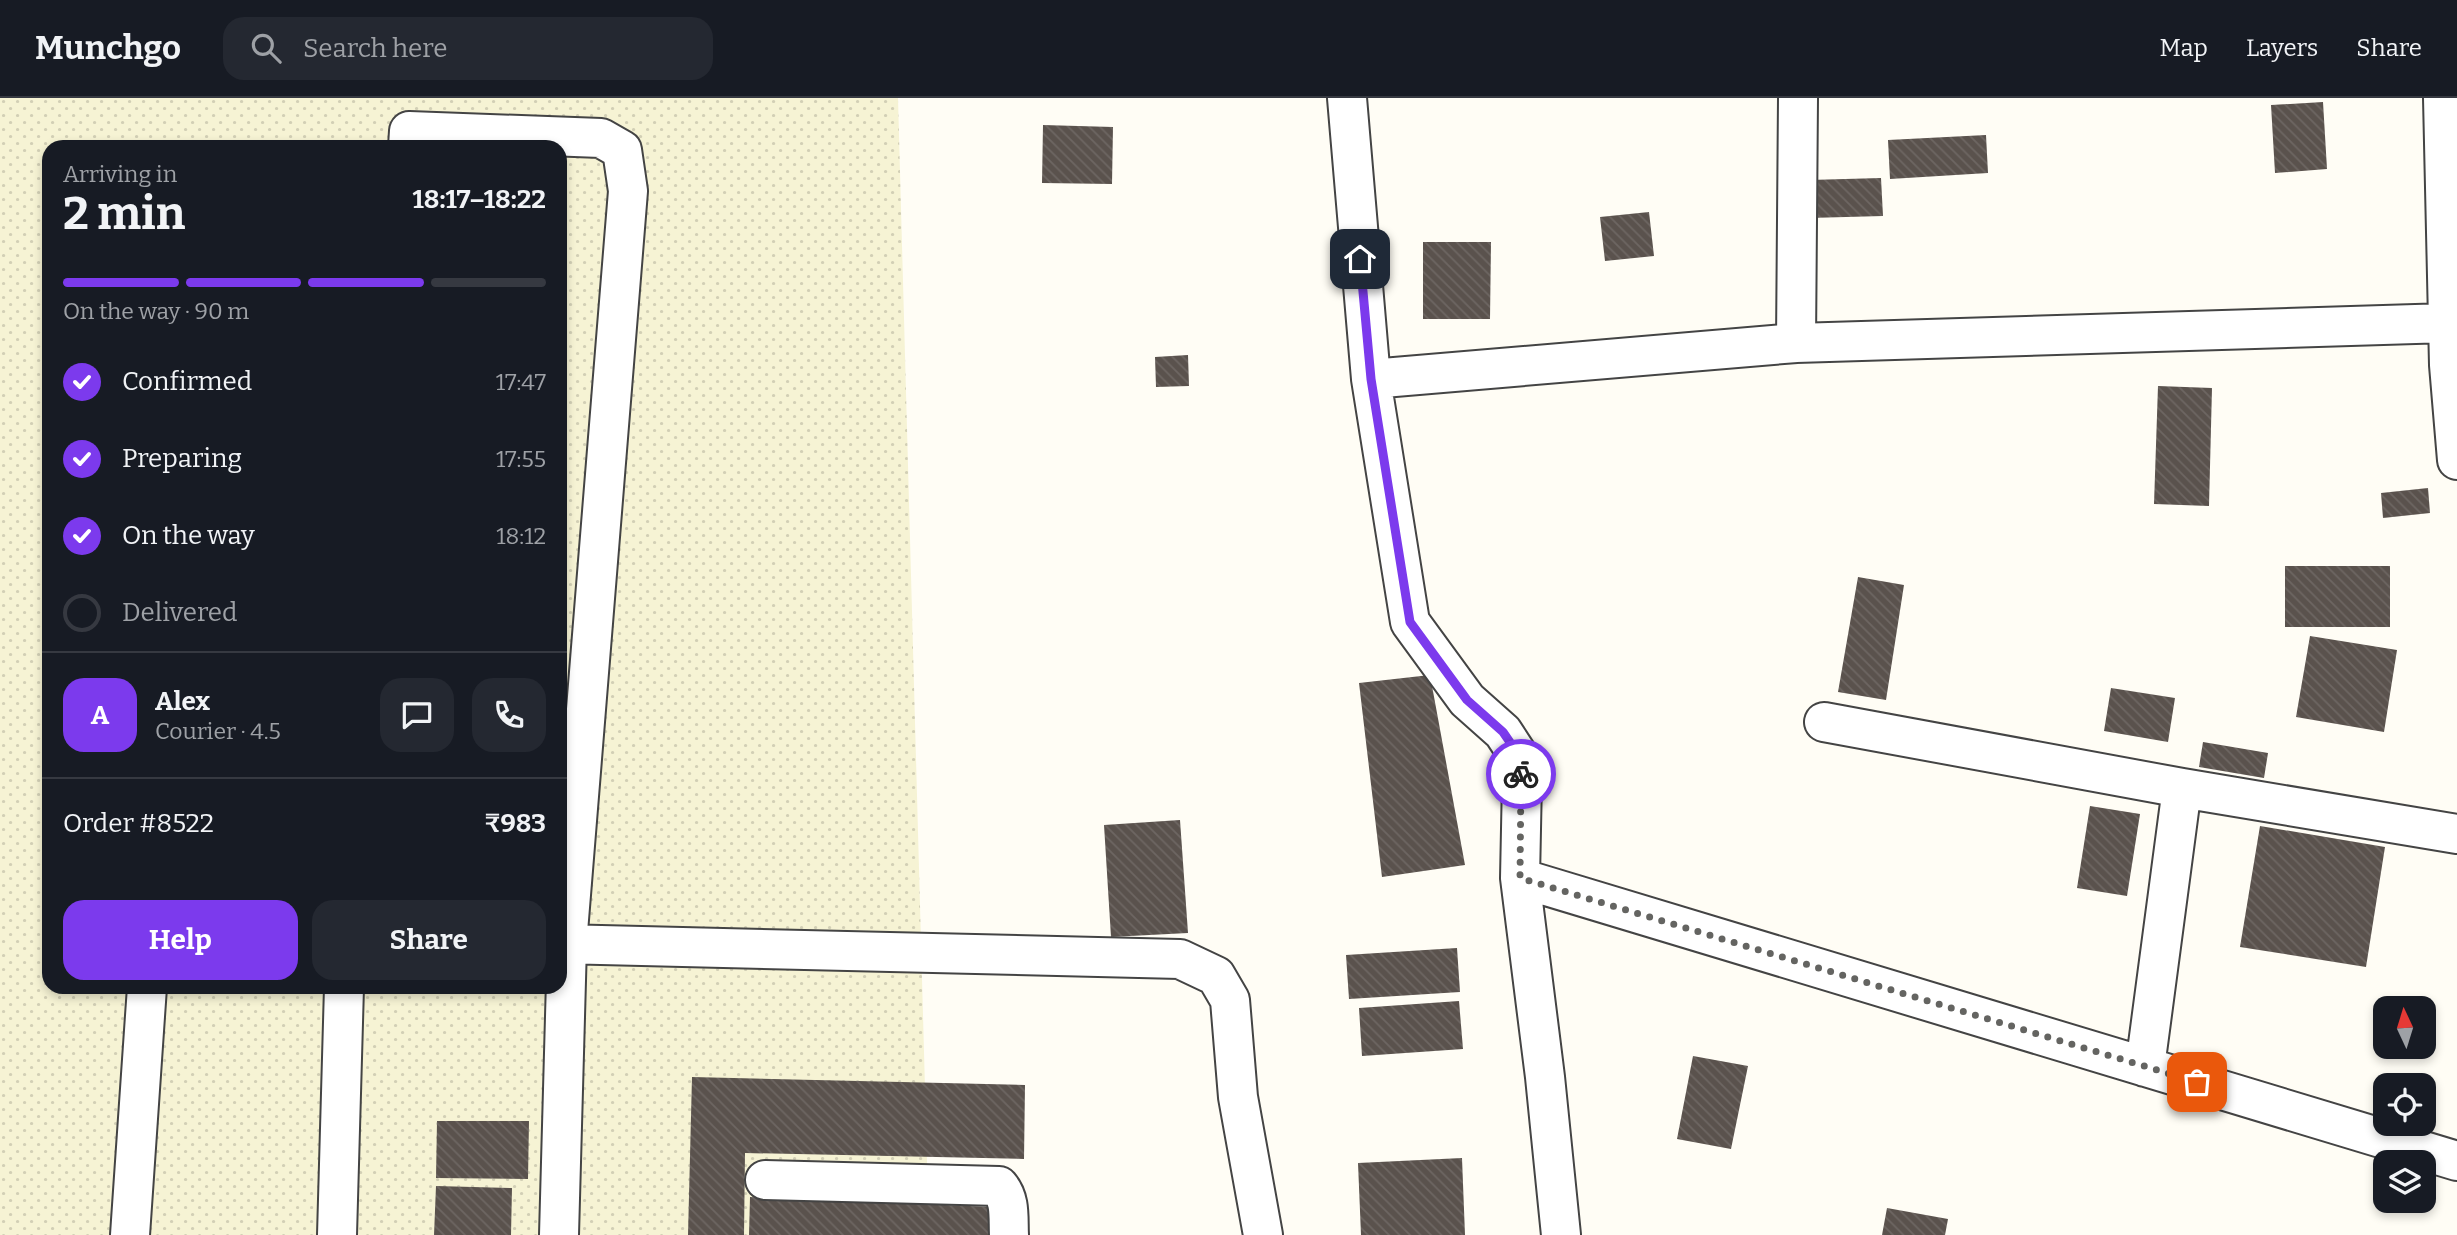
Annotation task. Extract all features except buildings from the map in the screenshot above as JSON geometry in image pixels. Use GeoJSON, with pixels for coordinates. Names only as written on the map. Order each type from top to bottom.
{"type":"FeatureCollection","features":[{"type":"Feature","properties":{"kind":"street"},"geometry":{"type":"LineString","coordinates":[[1347,98],[1371,379],[1410,622],[1467,700],[1503,732],[1516,751],[1522,780],[1520,878],[1545,1077],[1561,1235]]}},
{"type":"Feature","properties":{"kind":"street"},"geometry":{"type":"LineString","coordinates":[[1796,343],[1798,98]]}},
{"type":"Feature","properties":{"kind":"street"},"geometry":{"type":"LineString","coordinates":[[2443,98],[2448,323],[2457,460]]}},
{"type":"Feature","properties":{"kind":"street"},"geometry":{"type":"LineString","coordinates":[[408,140],[409,131],[601,138],[622,150],[628,191],[567,898]]}},
{"type":"Feature","properties":{"kind":"street"},"geometry":{"type":"LineString","coordinates":[[1371,379],[1796,343],[2448,323]]}},
{"type":"Feature","properties":{"kind":"street"},"geometry":{"type":"LineString","coordinates":[[1824,722],[2182,788],[2457,834]]}},
{"type":"Feature","properties":{"kind":"street"},"geometry":{"type":"LineString","coordinates":[[2145,1066],[2182,788]]}},
{"type":"Feature","properties":{"kind":"street"},"geometry":{"type":"LineString","coordinates":[[1520,878],[2457,1161]]}},
{"type":"Feature","properties":{"kind":"street"},"geometry":{"type":"LineString","coordinates":[[567,944],[1181,959],[1216,976],[1230,1000],[1238,1097],[1263,1235]]}},
{"type":"Feature","properties":{"kind":"street"},"geometry":{"type":"LineString","coordinates":[[130,1235],[147,994]]}},
{"type":"Feature","properties":{"kind":"street"},"geometry":{"type":"LineString","coordinates":[[337,1235],[344,994]]}},
{"type":"Feature","properties":{"kind":"street"},"geometry":{"type":"LineString","coordinates":[[559,1235],[562,994]]}},
{"type":"Feature","properties":{"kind":"street"},"geometry":{"type":"LineString","coordinates":[[765,1180],[999,1186],[1006,1194],[1009,1235]]}},
{"type":"Feature","properties":{"kind":"shaded area"},"geometry":{"type":"Polygon","coordinates":[[[0,98],[898,98],[929,1235],[0,1235],[0,98]]]}},
{"type":"Feature","properties":{"kind":"way so far"},"geometry":{"type":"LineString","coordinates":[[1521,774],[1520,878],[2197,1082]]}},
{"type":"Feature","properties":{"kind":"route"},"geometry":{"type":"LineString","coordinates":[[1360,259],[1371,379],[1410,622],[1467,700],[1503,732],[1516,751],[1521,774]]}}]}
